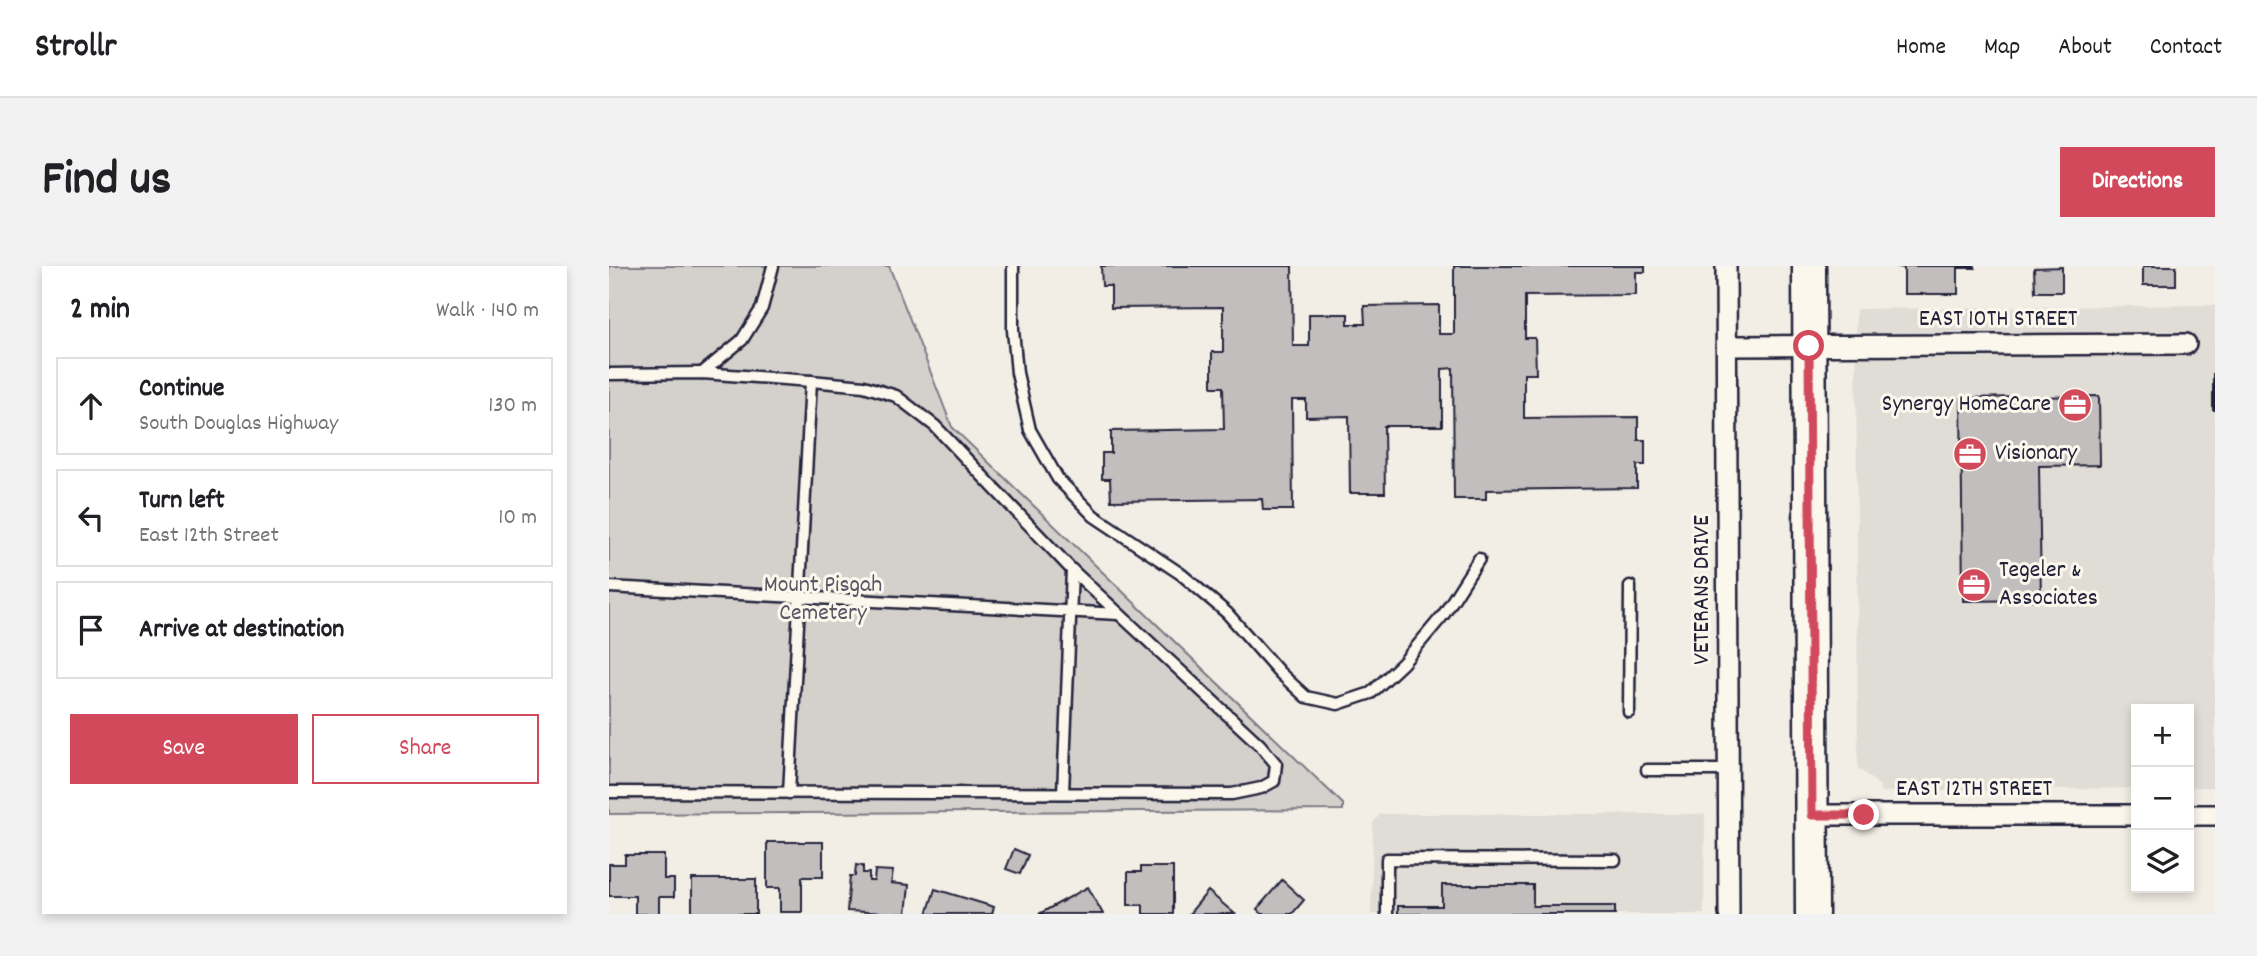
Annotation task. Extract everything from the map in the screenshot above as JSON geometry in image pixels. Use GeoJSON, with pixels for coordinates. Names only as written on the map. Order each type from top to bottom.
{"type":"FeatureCollection","features":[{"type":"Feature","properties":{"kind":"main road"},"geometry":{"type":"LineString","coordinates":[[1809,266],[1812,914]]}},
{"type":"Feature","properties":{"kind":"street","name":"VETERANS DRIVE"},"geometry":{"type":"LineString","coordinates":[[1726,266],[1729,914]]}},
{"type":"Feature","properties":{"kind":"street","name":"EAST 10TH STREET"},"geometry":{"type":"LineString","coordinates":[[1727,346],[2186,344]]}},
{"type":"Feature","properties":{"kind":"street","name":"EAST 12TH STREET"},"geometry":{"type":"LineString","coordinates":[[1812,815],[2131,815]]}},
{"type":"Feature","properties":{"kind":"street"},"geometry":{"type":"LineString","coordinates":[[2194,815],[2215,815]]}},
{"type":"Feature","properties":{"kind":"lane"},"geometry":{"type":"LineString","coordinates":[[702,373],[742,340],[762,308],[773,266]]}},
{"type":"Feature","properties":{"kind":"lane"},"geometry":{"type":"LineString","coordinates":[[1013,266],[1013,330],[1017,373],[1030,430],[1058,478],[1094,516],[1181,574],[1227,613],[1280,673],[1306,697],[1338,704],[1371,693],[1403,663],[1444,614],[1479,559]]}},
{"type":"Feature","properties":{"kind":"lane"},"geometry":{"type":"LineString","coordinates":[[609,374],[702,373],[811,381],[864,386],[896,396],[935,426],[1073,570],[1260,745],[1276,764],[1274,780],[1261,788],[1233,794],[609,792]]}},
{"type":"Feature","properties":{"kind":"lane"},"geometry":{"type":"LineString","coordinates":[[789,793],[811,381]]}},
{"type":"Feature","properties":{"kind":"lane"},"geometry":{"type":"LineString","coordinates":[[1063,793],[1073,570]]}},
{"type":"Feature","properties":{"kind":"lane"},"geometry":{"type":"LineString","coordinates":[[1629,712],[1630,586]]}},
{"type":"Feature","properties":{"kind":"lane"},"geometry":{"type":"LineString","coordinates":[[609,587],[1119,614]]}},
{"type":"Feature","properties":{"kind":"lane"},"geometry":{"type":"LineString","coordinates":[[1647,770],[1729,769]]}},
{"type":"Feature","properties":{"kind":"lane"},"geometry":{"type":"LineString","coordinates":[[1387,914],[1387,859],[1615,860]]}},
{"type":"Feature","properties":{"kind":"shaded area"},"geometry":{"type":"Polygon","coordinates":[[[2215,305],[2215,787],[2194,787],[2194,704],[2131,704],[2131,788],[1880,792],[1880,786],[1858,768],[1856,309],[2215,305]]]}},
{"type":"Feature","properties":{"kind":"shaded area"},"geometry":{"type":"Polygon","coordinates":[[[1380,814],[1705,814],[1704,914],[1371,914],[1373,823],[1380,814]]]}},
{"type":"Feature","properties":{"kind":"green space","name":"Mount Pisgah Cemetery"},"geometry":{"type":"Polygon","coordinates":[[[609,266],[889,266],[952,427],[1343,804],[1343,810],[609,814],[609,266]]]}},
{"type":"Feature","properties":{"kind":"building"},"geometry":{"type":"Polygon","coordinates":[[[1101,266],[1292,266],[1293,346],[1309,346],[1309,314],[1348,314],[1348,324],[1365,324],[1364,306],[1439,305],[1439,334],[1454,334],[1454,266],[1645,266],[1645,272],[1636,272],[1636,295],[1525,296],[1525,338],[1535,338],[1536,374],[1524,374],[1524,418],[1638,417],[1638,440],[1645,440],[1645,465],[1637,465],[1637,488],[1486,490],[1486,499],[1454,499],[1453,368],[1442,369],[1442,426],[1384,426],[1385,493],[1350,493],[1349,416],[1306,417],[1306,400],[1292,400],[1293,510],[1263,510],[1262,499],[1111,501],[1110,479],[1102,479],[1102,453],[1111,453],[1111,431],[1224,429],[1223,387],[1212,387],[1212,352],[1223,352],[1223,307],[1111,308],[1111,286],[1102,286],[1101,266]]]}},
{"type":"Feature","properties":{"kind":"building"},"geometry":{"type":"Polygon","coordinates":[[[1895,266],[1975,268],[1958,268],[1958,294],[1904,294],[1904,268],[1895,266]]]}},
{"type":"Feature","properties":{"kind":"building"},"geometry":{"type":"Polygon","coordinates":[[[2143,266],[2176,266],[2176,285],[2143,285],[2143,266]]]}},
{"type":"Feature","properties":{"kind":"building"},"geometry":{"type":"Polygon","coordinates":[[[2062,267],[2062,292],[2035,292],[2034,268],[2062,267]]]}},
{"type":"Feature","properties":{"kind":"building"},"geometry":{"type":"Polygon","coordinates":[[[2215,374],[2215,410],[2213,410],[2215,374]]]}},
{"type":"Feature","properties":{"kind":"building"},"geometry":{"type":"Polygon","coordinates":[[[2099,396],[2100,465],[2039,466],[2041,600],[1963,601],[1961,398],[2099,396]]]}},
{"type":"Feature","properties":{"kind":"building"},"geometry":{"type":"Polygon","coordinates":[[[767,842],[823,842],[823,877],[802,877],[802,912],[780,912],[780,888],[767,888],[767,842]]]}},
{"type":"Feature","properties":{"kind":"building"},"geometry":{"type":"Polygon","coordinates":[[[1014,849],[1028,855],[1020,874],[1006,869],[1014,849]]]}},
{"type":"Feature","properties":{"kind":"building"},"geometry":{"type":"Polygon","coordinates":[[[625,855],[664,855],[664,879],[674,879],[674,897],[659,897],[659,914],[635,914],[635,896],[609,896],[609,864],[625,864],[625,855]]]}},
{"type":"Feature","properties":{"kind":"building"},"geometry":{"type":"Polygon","coordinates":[[[856,865],[863,866],[863,873],[869,873],[869,881],[874,881],[875,870],[893,871],[891,883],[909,885],[906,914],[847,911],[850,876],[855,876],[856,865]]]}},
{"type":"Feature","properties":{"kind":"building"},"geometry":{"type":"Polygon","coordinates":[[[1141,867],[1173,867],[1173,914],[1143,914],[1143,905],[1128,905],[1128,872],[1141,872],[1141,867]]]}},
{"type":"Feature","properties":{"kind":"building"},"geometry":{"type":"Polygon","coordinates":[[[692,879],[756,879],[756,914],[692,914],[692,879]]]}},
{"type":"Feature","properties":{"kind":"building"},"geometry":{"type":"Polygon","coordinates":[[[1282,880],[1304,900],[1292,914],[1262,914],[1257,909],[1282,880]]]}},
{"type":"Feature","properties":{"kind":"building"},"geometry":{"type":"Polygon","coordinates":[[[1442,885],[1533,885],[1533,906],[1615,906],[1615,914],[1398,914],[1398,906],[1442,906],[1442,885]]]}},
{"type":"Feature","properties":{"kind":"building"},"geometry":{"type":"Polygon","coordinates":[[[1088,887],[1103,914],[1039,914],[1088,887]]]}},
{"type":"Feature","properties":{"kind":"building"},"geometry":{"type":"Polygon","coordinates":[[[935,889],[994,907],[992,914],[927,914],[935,889]]]}},
{"type":"Feature","properties":{"kind":"building"},"geometry":{"type":"Polygon","coordinates":[[[1208,891],[1235,914],[1189,914],[1208,891]]]}},
{"type":"Feature","properties":{"kind":"place","name":"Synergy HomeCare"},"geometry":{"type":"Point","coordinates":[2075,405]}},
{"type":"Feature","properties":{"kind":"place","name":"Visionary"},"geometry":{"type":"Point","coordinates":[1970,454]}},
{"type":"Feature","properties":{"kind":"place","name":"Tegeler & Associates"},"geometry":{"type":"Point","coordinates":[1974,585]}},
{"type":"Feature","properties":{"kind":"route"},"geometry":{"type":"LineString","coordinates":[[1809,346],[1812,815],[1864,815]]}}]}
